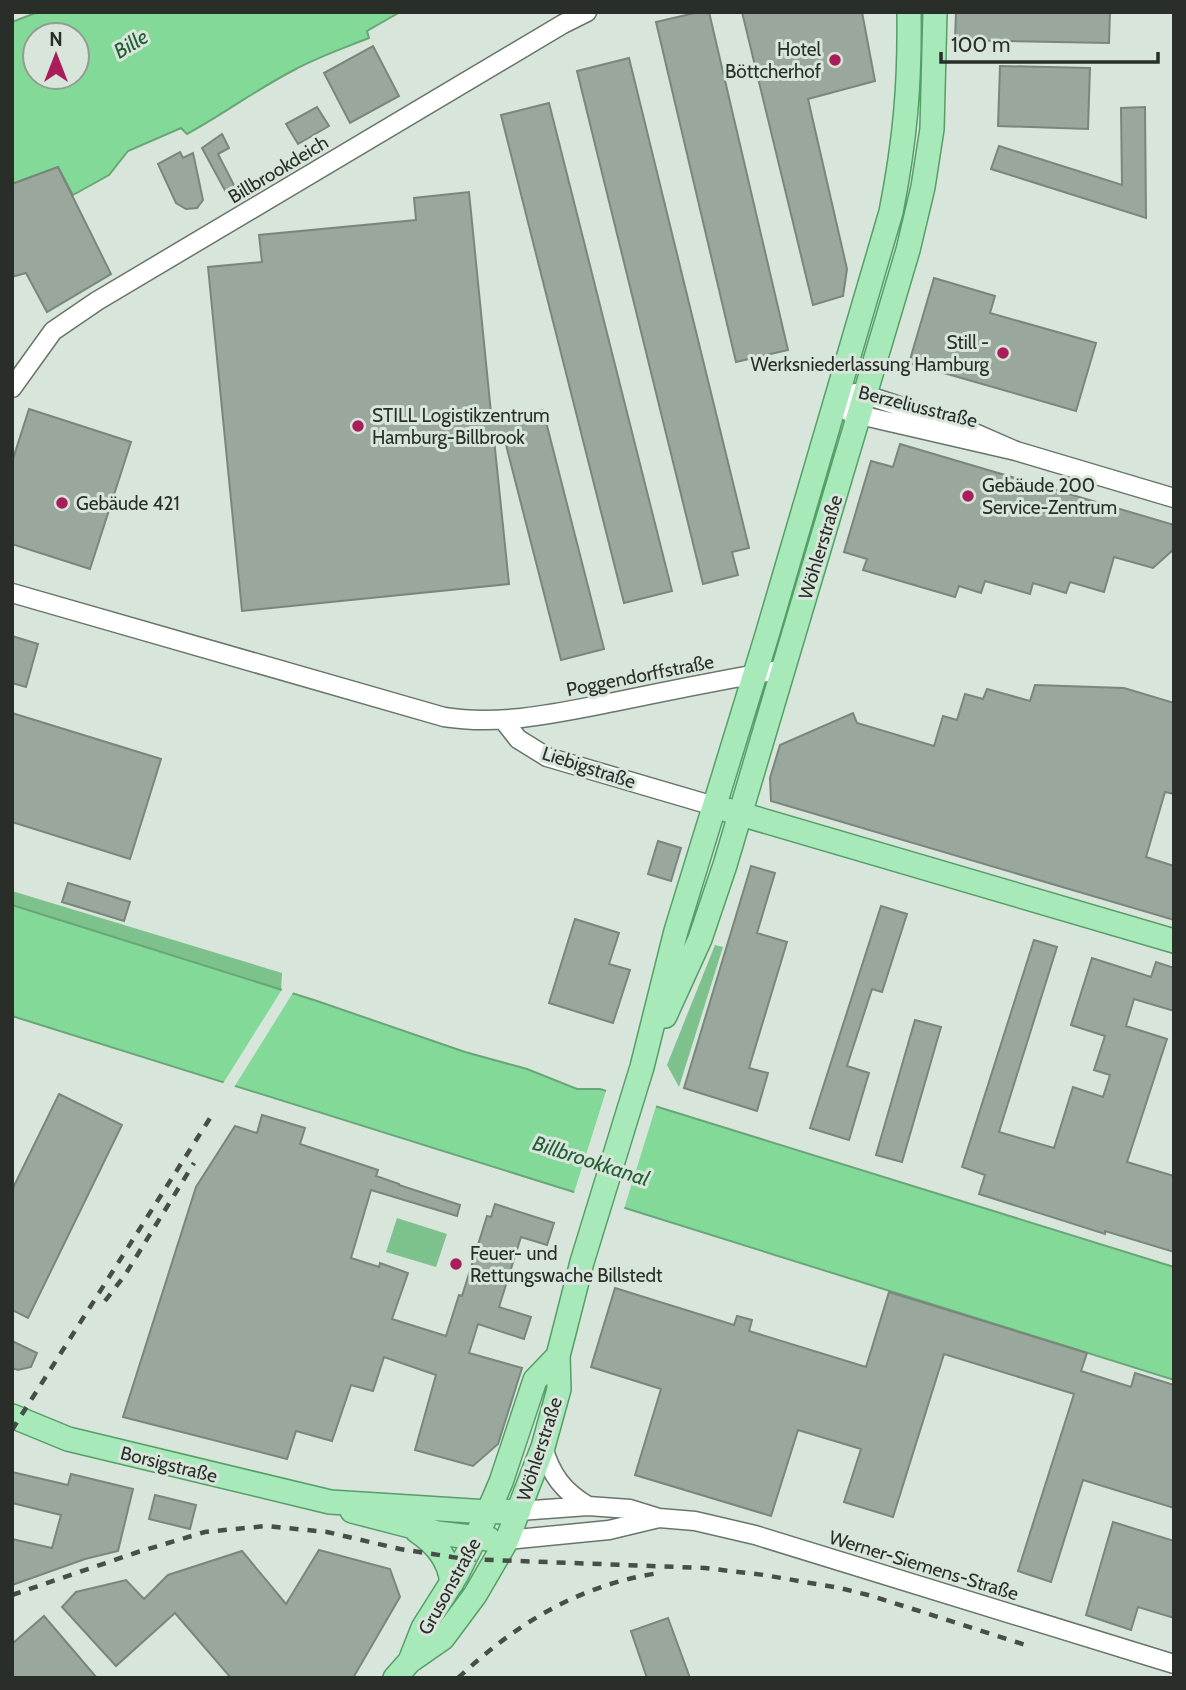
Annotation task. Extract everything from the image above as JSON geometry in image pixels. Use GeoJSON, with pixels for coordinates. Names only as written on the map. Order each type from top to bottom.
{"type":"FeatureCollection","features":[{"type":"Feature","properties":{"kind":"main road","name":"Wöhlerstraße"},"geometry":{"type":"LineString","coordinates":[[507,1540],[543,1447],[559,1389],[558,1356],[592,1227],[642,1067],[676,931],[884,240],[903,154],[909,89],[909,12]]}},
{"type":"Feature","properties":{"kind":"main road","name":"Wöhlerstraße"},"geometry":{"type":"LineString","coordinates":[[642,1067],[700,939],[784,669],[908,250],[923,187],[934,99],[935,12]]}},
{"type":"Feature","properties":{"kind":"main road","name":"Liebigstraße"},"geometry":{"type":"LineString","coordinates":[[714,806],[1174,941]]}},
{"type":"Feature","properties":{"kind":"main road","name":"Wöhlerstraße"},"geometry":{"type":"LineString","coordinates":[[488,1512],[501,1482],[535,1380],[558,1356]]}},
{"type":"Feature","properties":{"kind":"main road","name":"Borsigstraße"},"geometry":{"type":"LineString","coordinates":[[12,1416],[68,1439],[330,1502],[363,1516],[411,1528],[507,1540]]}},
{"type":"Feature","properties":{"kind":"main road","name":"Borsigstraße"},"geometry":{"type":"LineString","coordinates":[[330,1502],[488,1512],[519,1511]]}},
{"type":"Feature","properties":{"kind":"main road","name":"Grusonstraße"},"geometry":{"type":"LineString","coordinates":[[403,1669],[423,1628],[452,1583],[488,1512]]}},
{"type":"Feature","properties":{"kind":"main road"},"geometry":{"type":"LineString","coordinates":[[411,1528],[440,1550],[451,1573],[452,1583]]}},
{"type":"Feature","properties":{"kind":"main road","name":"Grusonstraße"},"geometry":{"type":"LineString","coordinates":[[403,1669],[443,1638],[475,1595],[507,1540]]}},
{"type":"Feature","properties":{"kind":"street","name":"Billbrookdeich"},"geometry":{"type":"LineString","coordinates":[[12,388],[53,331],[97,300],[587,12]]}},
{"type":"Feature","properties":{"kind":"street","name":"Berzeliusstraße"},"geometry":{"type":"LineString","coordinates":[[837,399],[846,410],[863,405],[1174,498]]}},
{"type":"Feature","properties":{"kind":"street"},"geometry":{"type":"LineString","coordinates":[[12,593],[444,717],[474,722],[504,721]]}},
{"type":"Feature","properties":{"kind":"street","name":"Poggendorffstraße"},"geometry":{"type":"LineString","coordinates":[[504,721],[784,669]]}},
{"type":"Feature","properties":{"kind":"street","name":"Liebigstraße"},"geometry":{"type":"LineString","coordinates":[[504,721],[518,739],[547,757],[714,806]]}},
{"type":"Feature","properties":{"kind":"street"},"geometry":{"type":"LineString","coordinates":[[543,1447],[550,1468],[560,1484],[588,1506]]}},
{"type":"Feature","properties":{"kind":"street","name":"Werner-Siemens-Straße"},"geometry":{"type":"LineString","coordinates":[[519,1511],[588,1506],[631,1510],[659,1518],[695,1521],[755,1535],[1174,1664]]}},
{"type":"Feature","properties":{"kind":"street","name":"Werner-Siemens-Straße"},"geometry":{"type":"LineString","coordinates":[[507,1540],[609,1530],[659,1518]]}},
{"type":"Feature","properties":{"kind":"shaded area"},"geometry":{"type":"Polygon","coordinates":[[[831,446],[840,448],[795,603],[785,602],[831,446]]]}},
{"type":"Feature","properties":{"kind":"shaded area"},"geometry":{"type":"Polygon","coordinates":[[[12,891],[282,973],[281,991],[12,905],[12,891]]]}},
{"type":"Feature","properties":{"kind":"shaded area"},"geometry":{"type":"Polygon","coordinates":[[[715,945],[723,947],[679,1087],[667,1065],[715,945]]]}},
{"type":"Feature","properties":{"kind":"shaded area"},"geometry":{"type":"Polygon","coordinates":[[[397,1218],[447,1234],[436,1267],[386,1252],[397,1218]]]}},
{"type":"Feature","properties":{"kind":"water","name":"Bille"},"geometry":{"type":"Polygon","coordinates":[[[38,12],[400,12],[367,31],[369,38],[294,70],[187,134],[181,128],[128,151],[109,175],[73,195],[58,167],[12,184],[12,22],[38,12]]]}},
{"type":"Feature","properties":{"kind":"water","name":"Billbrookkanal"},"geometry":{"type":"Polygon","coordinates":[[[12,905],[317,1001],[465,1052],[527,1069],[577,1089],[600,1089],[1174,1267],[1174,1380],[12,1016],[12,905]]]}},
{"type":"Feature","properties":{"kind":"pier"},"geometry":{"type":"Polygon","coordinates":[[[283,988],[294,991],[233,1089],[222,1085],[283,988]]]}},
{"type":"Feature","properties":{"kind":"pier"},"geometry":{"type":"Polygon","coordinates":[[[607,1088],[657,1103],[623,1212],[573,1196],[607,1088]]]}},
{"type":"Feature","properties":{"kind":"building"},"geometry":{"type":"Polygon","coordinates":[[[709,12],[788,350],[736,362],[656,22],[709,12]]]}},
{"type":"Feature","properties":{"kind":"building"},"geometry":{"type":"Polygon","coordinates":[[[742,12],[862,12],[875,81],[808,99],[847,269],[843,296],[813,305],[742,12]]]}},
{"type":"Feature","properties":{"kind":"building"},"geometry":{"type":"Polygon","coordinates":[[[956,12],[1110,12],[1109,43],[955,40],[956,12]]]}},
{"type":"Feature","properties":{"kind":"building"},"geometry":{"type":"Polygon","coordinates":[[[373,46],[399,96],[350,123],[324,73],[373,46]]]}},
{"type":"Feature","properties":{"kind":"building"},"geometry":{"type":"Polygon","coordinates":[[[629,58],[749,548],[732,552],[738,575],[703,584],[577,71],[629,58]]]}},
{"type":"Feature","properties":{"kind":"building"},"geometry":{"type":"Polygon","coordinates":[[[1000,66],[1090,68],[1088,129],[998,126],[1000,66]]]}},
{"type":"Feature","properties":{"kind":"building"},"geometry":{"type":"Polygon","coordinates":[[[549,103],[672,591],[624,603],[501,115],[549,103]]]}},
{"type":"Feature","properties":{"kind":"building"},"geometry":{"type":"Polygon","coordinates":[[[317,107],[329,126],[298,144],[286,124],[317,107]]]}},
{"type":"Feature","properties":{"kind":"building"},"geometry":{"type":"Polygon","coordinates":[[[1145,107],[1146,218],[991,169],[999,146],[1122,185],[1121,108],[1145,107]]]}},
{"type":"Feature","properties":{"kind":"building"},"geometry":{"type":"Polygon","coordinates":[[[222,134],[229,148],[218,154],[237,191],[228,196],[202,148],[222,134]]]}},
{"type":"Feature","properties":{"kind":"building"},"geometry":{"type":"Polygon","coordinates":[[[180,152],[183,158],[193,153],[203,200],[197,208],[186,209],[176,203],[158,164],[180,152]]]}},
{"type":"Feature","properties":{"kind":"building"},"geometry":{"type":"Polygon","coordinates":[[[58,167],[111,274],[47,312],[26,273],[12,277],[12,184],[58,167]]]}},
{"type":"Feature","properties":{"kind":"building","name":"STILL Logistikzentrum Hamburg-Billbrook"},"geometry":{"type":"Polygon","coordinates":[[[469,192],[492,423],[543,410],[604,649],[561,660],[504,437],[494,439],[509,584],[242,611],[208,267],[262,262],[259,235],[416,220],[414,198],[469,192]]]}},
{"type":"Feature","properties":{"kind":"building","name":"Still - Werksniederlassung Hamburg"},"geometry":{"type":"Polygon","coordinates":[[[934,278],[995,296],[990,313],[1096,343],[1076,411],[909,363],[934,278]]]}},
{"type":"Feature","properties":{"kind":"building","name":"Gebäude 421"},"geometry":{"type":"Polygon","coordinates":[[[29,409],[131,442],[90,569],[12,544],[12,462],[29,409]]]}},
{"type":"Feature","properties":{"kind":"building","name":"Gebäude 200 Service-Zentrum"},"geometry":{"type":"Polygon","coordinates":[[[900,444],[1174,525],[1174,549],[1153,568],[1114,557],[1104,592],[1070,582],[1066,593],[1033,583],[1030,594],[985,581],[981,593],[959,586],[955,597],[863,570],[867,559],[844,552],[871,461],[893,467],[900,444]]]}},
{"type":"Feature","properties":{"kind":"building"},"geometry":{"type":"Polygon","coordinates":[[[12,636],[38,644],[26,687],[12,683],[12,636]]]}},
{"type":"Feature","properties":{"kind":"building"},"geometry":{"type":"Polygon","coordinates":[[[1035,685],[1124,688],[1174,703],[1174,794],[1165,792],[1146,857],[1174,866],[1174,920],[771,801],[770,778],[780,745],[853,713],[857,723],[934,746],[943,716],[957,720],[965,694],[983,699],[987,689],[1030,701],[1035,685]]]}},
{"type":"Feature","properties":{"kind":"building"},"geometry":{"type":"Polygon","coordinates":[[[12,713],[161,759],[130,859],[12,822],[12,713]]]}},
{"type":"Feature","properties":{"kind":"building"},"geometry":{"type":"Polygon","coordinates":[[[658,841],[681,848],[671,881],[648,874],[658,841]]]}},
{"type":"Feature","properties":{"kind":"building"},"geometry":{"type":"Polygon","coordinates":[[[751,866],[775,873],[757,933],[787,942],[749,1068],[768,1073],[757,1111],[684,1088],[751,866]]]}},
{"type":"Feature","properties":{"kind":"building"},"geometry":{"type":"Polygon","coordinates":[[[68,883],[130,902],[124,921],[62,902],[68,883]]]}},
{"type":"Feature","properties":{"kind":"building"},"geometry":{"type":"Polygon","coordinates":[[[881,906],[907,914],[882,992],[872,989],[847,1066],[869,1073],[849,1140],[810,1128],[881,906]]]}},
{"type":"Feature","properties":{"kind":"building"},"geometry":{"type":"Polygon","coordinates":[[[575,919],[619,933],[609,964],[630,970],[613,1023],[549,1003],[575,919]]]}},
{"type":"Feature","properties":{"kind":"building"},"geometry":{"type":"Polygon","coordinates":[[[1034,940],[1057,947],[999,1132],[1054,1148],[1073,1087],[1103,1097],[1110,1075],[1094,1070],[1105,1036],[1071,1025],[1092,958],[1151,977],[1156,962],[1174,968],[1174,1011],[1134,999],[1126,1026],[1167,1039],[1127,1162],[1174,1176],[1174,1252],[1105,1231],[1105,1234],[979,1194],[985,1175],[962,1167],[1034,940]]]}},
{"type":"Feature","properties":{"kind":"building"},"geometry":{"type":"Polygon","coordinates":[[[915,1020],[941,1027],[902,1162],[876,1155],[915,1020]]]}},
{"type":"Feature","properties":{"kind":"building"},"geometry":{"type":"Polygon","coordinates":[[[59,1094],[122,1125],[28,1318],[12,1310],[12,1190],[59,1094]]]}},
{"type":"Feature","properties":{"kind":"building"},"geometry":{"type":"Polygon","coordinates":[[[262,1115],[305,1128],[300,1144],[378,1170],[376,1176],[460,1205],[457,1216],[371,1190],[351,1258],[379,1267],[380,1263],[408,1273],[392,1319],[446,1336],[459,1295],[462,1296],[487,1216],[491,1217],[495,1204],[554,1223],[547,1245],[521,1237],[499,1307],[531,1317],[524,1339],[478,1324],[469,1353],[522,1368],[498,1444],[473,1466],[415,1450],[436,1375],[384,1357],[373,1391],[351,1385],[332,1441],[296,1431],[287,1459],[123,1417],[196,1187],[235,1126],[257,1133],[262,1115]]]}},
{"type":"Feature","properties":{"kind":"building"},"geometry":{"type":"Polygon","coordinates":[[[615,1288],[734,1325],[737,1316],[752,1320],[749,1331],[866,1367],[889,1292],[1087,1353],[1081,1371],[1131,1387],[1135,1373],[1174,1385],[1174,1508],[1083,1480],[1051,1582],[1018,1571],[1074,1394],[944,1354],[893,1517],[844,1502],[861,1449],[798,1430],[771,1516],[635,1475],[661,1389],[591,1367],[615,1288]]]}},
{"type":"Feature","properties":{"kind":"building"},"geometry":{"type":"Polygon","coordinates":[[[12,1341],[37,1353],[31,1367],[18,1370],[12,1368],[12,1341]]]}},
{"type":"Feature","properties":{"kind":"building"},"geometry":{"type":"Polygon","coordinates":[[[12,1472],[68,1485],[71,1474],[133,1489],[118,1551],[85,1559],[12,1585],[12,1539],[52,1548],[61,1515],[12,1503],[12,1472]]]}},
{"type":"Feature","properties":{"kind":"building"},"geometry":{"type":"Polygon","coordinates":[[[155,1495],[196,1505],[190,1529],[149,1519],[155,1495]]]}},
{"type":"Feature","properties":{"kind":"building"},"geometry":{"type":"Polygon","coordinates":[[[1113,1522],[1174,1541],[1174,1618],[1138,1607],[1131,1630],[1086,1615],[1113,1522]]]}},
{"type":"Feature","properties":{"kind":"building"},"geometry":{"type":"Polygon","coordinates":[[[319,1550],[390,1569],[400,1597],[353,1678],[231,1678],[175,1613],[116,1666],[62,1607],[76,1592],[126,1580],[144,1599],[168,1575],[242,1551],[286,1604],[319,1550]]]}},
{"type":"Feature","properties":{"kind":"building"},"geometry":{"type":"Polygon","coordinates":[[[44,1616],[97,1678],[12,1678],[12,1644],[44,1616]]]}},
{"type":"Feature","properties":{"kind":"building"},"geometry":{"type":"Polygon","coordinates":[[[668,1618],[690,1678],[647,1678],[631,1631],[668,1618]]]}},
{"type":"Feature","properties":{"kind":"railway"},"geometry":{"type":"LineString","coordinates":[[12,1430],[212,1115]]}},
{"type":"Feature","properties":{"kind":"railway"},"geometry":{"type":"LineString","coordinates":[[105,1301],[125,1275],[194,1163]]}},
{"type":"Feature","properties":{"kind":"railway"},"geometry":{"type":"LineString","coordinates":[[12,1595],[205,1532],[266,1526],[327,1532],[400,1549],[465,1559],[705,1568],[764,1575],[872,1596],[1032,1647]]}},
{"type":"Feature","properties":{"kind":"railway"},"geometry":{"type":"LineString","coordinates":[[458,1678],[503,1640],[551,1609],[602,1587],[659,1573]]}},
{"type":"Feature","properties":{"kind":"place","name":"Hotel Böttcherhof"},"geometry":{"type":"Point","coordinates":[835,60]}},
{"type":"Feature","properties":{"kind":"place","name":"Still - Werksniederlassung Hamburg"},"geometry":{"type":"Point","coordinates":[1003,353]}},
{"type":"Feature","properties":{"kind":"place","name":"STILL Logistikzentrum Hamburg-Billbrook"},"geometry":{"type":"Point","coordinates":[358,426]}},
{"type":"Feature","properties":{"kind":"place","name":"Gebäude 200 Service-Zentrum"},"geometry":{"type":"Point","coordinates":[968,496]}},
{"type":"Feature","properties":{"kind":"place","name":"Gebäude 421"},"geometry":{"type":"Point","coordinates":[62,503]}},
{"type":"Feature","properties":{"kind":"place","name":"Feuer- und Rettungswache Billstedt"},"geometry":{"type":"Point","coordinates":[456,1264]}}]}
